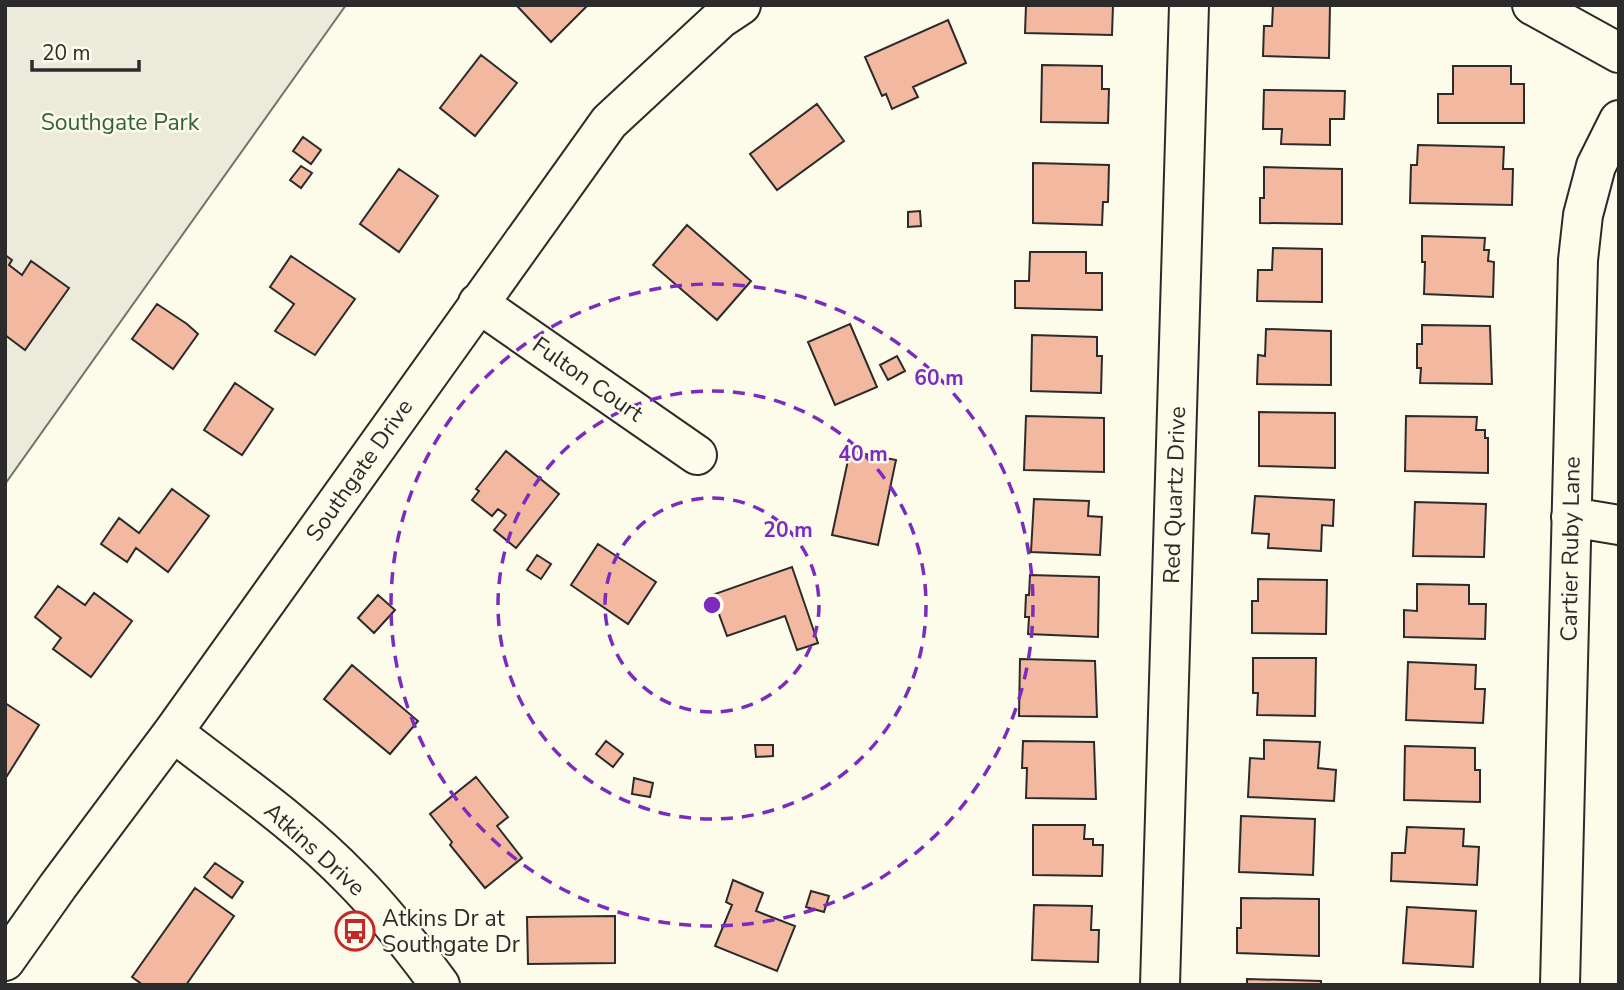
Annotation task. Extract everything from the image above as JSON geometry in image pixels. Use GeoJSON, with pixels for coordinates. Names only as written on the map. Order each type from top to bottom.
{"type":"FeatureCollection","features":[{"type":"Feature","properties":{"kind":"street","name":"Southgate Drive"},"geometry":{"type":"LineString","coordinates":[[5,961],[173,732],[609,122],[720,19],[741,5]]}},
{"type":"Feature","properties":{"kind":"street","name":"Red Quartz Drive"},"geometry":{"type":"LineString","coordinates":[[1160,985],[1189,5]]}},
{"type":"Feature","properties":{"kind":"street"},"geometry":{"type":"LineString","coordinates":[[1532,5],[1619,53]]}},
{"type":"Feature","properties":{"kind":"street","name":"Cartier Ruby Lane"},"geometry":{"type":"LineString","coordinates":[[1560,985],[1578,260],[1583,215],[1596,166],[1619,120]]}},
{"type":"Feature","properties":{"kind":"street","name":"Fulton Court"},"geometry":{"type":"LineString","coordinates":[[478,303],[697,455]]}},
{"type":"Feature","properties":{"kind":"street"},"geometry":{"type":"LineString","coordinates":[[1571,517],[1619,525]]}},
{"type":"Feature","properties":{"kind":"street","name":"Atkins Drive"},"geometry":{"type":"LineString","coordinates":[[173,732],[306,836],[350,876],[390,920],[440,985]]}},
{"type":"Feature","properties":{"kind":"green space","name":"Southgate Park"},"geometry":{"type":"Polygon","coordinates":[[[5,5],[346,5],[5,484],[5,5]]]}},
{"type":"Feature","properties":{"kind":"building"},"geometry":{"type":"Polygon","coordinates":[[[588,5],[551,42],[518,7],[588,5]]]}},
{"type":"Feature","properties":{"kind":"building"},"geometry":{"type":"Polygon","coordinates":[[[1026,5],[1113,5],[1112,35],[1025,33],[1026,5]]]}},
{"type":"Feature","properties":{"kind":"building"},"geometry":{"type":"Polygon","coordinates":[[[1273,5],[1330,5],[1329,58],[1263,56],[1264,26],[1272,26],[1273,5]]]}},
{"type":"Feature","properties":{"kind":"building"},"geometry":{"type":"Polygon","coordinates":[[[948,20],[966,63],[913,87],[918,97],[892,109],[886,94],[882,96],[865,57],[948,20]]]}},
{"type":"Feature","properties":{"kind":"building"},"geometry":{"type":"Polygon","coordinates":[[[481,55],[517,83],[475,136],[440,108],[481,55]]]}},
{"type":"Feature","properties":{"kind":"building"},"geometry":{"type":"Polygon","coordinates":[[[1042,65],[1102,66],[1102,89],[1109,89],[1108,123],[1041,122],[1042,65]]]}},
{"type":"Feature","properties":{"kind":"building"},"geometry":{"type":"Polygon","coordinates":[[[1453,66],[1511,66],[1511,84],[1524,84],[1524,123],[1438,123],[1438,94],[1453,94],[1453,66]]]}},
{"type":"Feature","properties":{"kind":"building"},"geometry":{"type":"Polygon","coordinates":[[[1264,90],[1345,91],[1344,119],[1330,119],[1330,145],[1281,144],[1282,129],[1263,129],[1264,90]]]}},
{"type":"Feature","properties":{"kind":"building"},"geometry":{"type":"Polygon","coordinates":[[[817,104],[844,141],[777,190],[750,154],[817,104]]]}},
{"type":"Feature","properties":{"kind":"building"},"geometry":{"type":"Polygon","coordinates":[[[303,137],[321,150],[311,164],[293,151],[303,137]]]}},
{"type":"Feature","properties":{"kind":"building"},"geometry":{"type":"Polygon","coordinates":[[[1418,145],[1504,147],[1503,169],[1513,169],[1512,205],[1410,203],[1411,165],[1417,165],[1418,145]]]}},
{"type":"Feature","properties":{"kind":"building"},"geometry":{"type":"Polygon","coordinates":[[[1033,163],[1109,165],[1108,202],[1103,202],[1102,225],[1033,223],[1033,163]]]}},
{"type":"Feature","properties":{"kind":"building"},"geometry":{"type":"Polygon","coordinates":[[[301,166],[312,173],[301,188],[290,180],[301,166]]]}},
{"type":"Feature","properties":{"kind":"building"},"geometry":{"type":"Polygon","coordinates":[[[1264,167],[1342,169],[1342,224],[1260,223],[1260,198],[1264,198],[1264,167]]]}},
{"type":"Feature","properties":{"kind":"building"},"geometry":{"type":"Polygon","coordinates":[[[399,169],[438,196],[399,252],[360,224],[399,169]]]}},
{"type":"Feature","properties":{"kind":"building"},"geometry":{"type":"Polygon","coordinates":[[[920,211],[921,226],[908,227],[908,212],[920,211]]]}},
{"type":"Feature","properties":{"kind":"building"},"geometry":{"type":"Polygon","coordinates":[[[687,225],[751,281],[717,320],[653,265],[687,225]]]}},
{"type":"Feature","properties":{"kind":"building"},"geometry":{"type":"Polygon","coordinates":[[[1422,236],[1485,238],[1484,250],[1489,250],[1488,261],[1494,262],[1493,297],[1424,294],[1425,262],[1422,262],[1422,236]]]}},
{"type":"Feature","properties":{"kind":"building"},"geometry":{"type":"Polygon","coordinates":[[[1273,248],[1322,249],[1322,302],[1257,301],[1258,270],[1272,270],[1273,248]]]}},
{"type":"Feature","properties":{"kind":"building"},"geometry":{"type":"Polygon","coordinates":[[[1030,252],[1086,252],[1086,273],[1102,273],[1102,310],[1015,308],[1015,281],[1029,281],[1030,252]]]}},
{"type":"Feature","properties":{"kind":"building"},"geometry":{"type":"Polygon","coordinates":[[[5,255],[12,260],[9,265],[22,275],[31,261],[69,288],[25,350],[5,335],[5,255]]]}},
{"type":"Feature","properties":{"kind":"building"},"geometry":{"type":"Polygon","coordinates":[[[291,256],[355,299],[315,355],[275,331],[294,304],[270,287],[291,256]]]}},
{"type":"Feature","properties":{"kind":"building"},"geometry":{"type":"Polygon","coordinates":[[[157,304],[198,334],[173,369],[132,339],[157,304]]]}},
{"type":"Feature","properties":{"kind":"building"},"geometry":{"type":"Polygon","coordinates":[[[850,324],[877,387],[835,405],[808,342],[850,324]]]}},
{"type":"Feature","properties":{"kind":"building"},"geometry":{"type":"Polygon","coordinates":[[[1422,325],[1490,326],[1492,384],[1420,383],[1421,368],[1417,368],[1417,344],[1422,344],[1422,325]]]}},
{"type":"Feature","properties":{"kind":"building"},"geometry":{"type":"Polygon","coordinates":[[[1266,329],[1331,331],[1331,385],[1257,384],[1258,355],[1265,356],[1266,329]]]}},
{"type":"Feature","properties":{"kind":"building"},"geometry":{"type":"Polygon","coordinates":[[[1032,335],[1097,337],[1097,356],[1102,356],[1101,393],[1031,391],[1032,335]]]}},
{"type":"Feature","properties":{"kind":"building"},"geometry":{"type":"Polygon","coordinates":[[[897,356],[905,371],[888,380],[880,365],[897,356]]]}},
{"type":"Feature","properties":{"kind":"building"},"geometry":{"type":"Polygon","coordinates":[[[235,383],[273,409],[242,455],[204,430],[235,383]]]}},
{"type":"Feature","properties":{"kind":"building"},"geometry":{"type":"Polygon","coordinates":[[[1259,412],[1335,413],[1335,468],[1259,466],[1259,412]]]}},
{"type":"Feature","properties":{"kind":"building"},"geometry":{"type":"Polygon","coordinates":[[[1026,416],[1104,418],[1104,472],[1024,470],[1026,416]]]}},
{"type":"Feature","properties":{"kind":"building"},"geometry":{"type":"Polygon","coordinates":[[[1406,416],[1477,417],[1476,430],[1485,430],[1485,438],[1488,438],[1488,473],[1405,471],[1406,416]]]}},
{"type":"Feature","properties":{"kind":"building"},"geometry":{"type":"Polygon","coordinates":[[[506,451],[559,494],[516,548],[494,530],[506,515],[498,509],[492,516],[472,500],[479,491],[476,489],[506,451]]]}},
{"type":"Feature","properties":{"kind":"building"},"geometry":{"type":"Polygon","coordinates":[[[850,451],[896,460],[878,545],[832,535],[850,451]]]}},
{"type":"Feature","properties":{"kind":"building"},"geometry":{"type":"Polygon","coordinates":[[[172,489],[209,516],[168,572],[136,548],[127,562],[101,544],[119,518],[139,533],[172,489]]]}},
{"type":"Feature","properties":{"kind":"building"},"geometry":{"type":"Polygon","coordinates":[[[1255,496],[1334,500],[1333,526],[1322,525],[1321,551],[1268,548],[1269,534],[1252,533],[1255,496]]]}},
{"type":"Feature","properties":{"kind":"building"},"geometry":{"type":"Polygon","coordinates":[[[1034,499],[1089,501],[1088,516],[1102,517],[1100,555],[1031,552],[1034,499]]]}},
{"type":"Feature","properties":{"kind":"building"},"geometry":{"type":"Polygon","coordinates":[[[1415,502],[1486,504],[1484,557],[1413,556],[1415,502]]]}},
{"type":"Feature","properties":{"kind":"building"},"geometry":{"type":"Polygon","coordinates":[[[598,544],[656,582],[628,624],[571,585],[598,544]]]}},
{"type":"Feature","properties":{"kind":"building"},"geometry":{"type":"Polygon","coordinates":[[[537,555],[551,564],[541,579],[527,570],[537,555]]]}},
{"type":"Feature","properties":{"kind":"building"},"geometry":{"type":"Polygon","coordinates":[[[792,567],[818,643],[797,650],[785,616],[727,636],[712,595],[792,567]]]}},
{"type":"Feature","properties":{"kind":"building"},"geometry":{"type":"Polygon","coordinates":[[[1030,575],[1099,577],[1098,637],[1028,634],[1029,617],[1025,617],[1030,575]]]}},
{"type":"Feature","properties":{"kind":"building"},"geometry":{"type":"Polygon","coordinates":[[[1258,579],[1327,580],[1326,634],[1252,633],[1252,601],[1258,601],[1258,579]]]}},
{"type":"Feature","properties":{"kind":"building"},"geometry":{"type":"Polygon","coordinates":[[[1417,584],[1469,585],[1469,604],[1486,604],[1485,639],[1404,637],[1404,610],[1417,611],[1417,584]]]}},
{"type":"Feature","properties":{"kind":"building"},"geometry":{"type":"Polygon","coordinates":[[[58,586],[85,605],[94,593],[132,621],[91,677],[53,649],[61,638],[35,617],[58,586]]]}},
{"type":"Feature","properties":{"kind":"building"},"geometry":{"type":"Polygon","coordinates":[[[378,595],[395,610],[374,633],[358,618],[378,595]]]}},
{"type":"Feature","properties":{"kind":"building"},"geometry":{"type":"Polygon","coordinates":[[[1253,658],[1316,658],[1315,716],[1257,715],[1258,693],[1253,693],[1253,658]]]}},
{"type":"Feature","properties":{"kind":"building"},"geometry":{"type":"Polygon","coordinates":[[[1020,659],[1095,661],[1097,717],[1019,716],[1020,659]]]}},
{"type":"Feature","properties":{"kind":"building"},"geometry":{"type":"Polygon","coordinates":[[[1408,662],[1476,665],[1475,689],[1485,689],[1483,723],[1406,720],[1408,662]]]}},
{"type":"Feature","properties":{"kind":"building"},"geometry":{"type":"Polygon","coordinates":[[[352,665],[418,721],[390,754],[324,699],[352,665]]]}},
{"type":"Feature","properties":{"kind":"building"},"geometry":{"type":"Polygon","coordinates":[[[5,703],[39,725],[7,776],[5,774],[5,703]]]}},
{"type":"Feature","properties":{"kind":"building"},"geometry":{"type":"Polygon","coordinates":[[[1264,740],[1320,742],[1318,768],[1336,770],[1334,801],[1248,797],[1250,758],[1264,759],[1264,740]]]}},
{"type":"Feature","properties":{"kind":"building"},"geometry":{"type":"Polygon","coordinates":[[[606,741],[623,754],[613,767],[596,754],[606,741]]]}},
{"type":"Feature","properties":{"kind":"building"},"geometry":{"type":"Polygon","coordinates":[[[1023,741],[1094,742],[1096,799],[1026,798],[1027,768],[1022,768],[1023,741]]]}},
{"type":"Feature","properties":{"kind":"building"},"geometry":{"type":"Polygon","coordinates":[[[755,745],[773,745],[773,756],[756,757],[755,745]]]}},
{"type":"Feature","properties":{"kind":"building"},"geometry":{"type":"Polygon","coordinates":[[[1405,746],[1475,748],[1475,770],[1480,770],[1480,802],[1404,800],[1405,746]]]}},
{"type":"Feature","properties":{"kind":"building"},"geometry":{"type":"Polygon","coordinates":[[[476,777],[508,817],[497,826],[522,858],[485,888],[450,845],[452,842],[430,814],[476,777]]]}},
{"type":"Feature","properties":{"kind":"building"},"geometry":{"type":"Polygon","coordinates":[[[634,778],[653,783],[650,797],[632,794],[634,778]]]}},
{"type":"Feature","properties":{"kind":"building"},"geometry":{"type":"Polygon","coordinates":[[[1241,816],[1315,819],[1313,875],[1239,872],[1241,816]]]}},
{"type":"Feature","properties":{"kind":"building"},"geometry":{"type":"Polygon","coordinates":[[[1033,825],[1085,825],[1084,839],[1093,839],[1093,845],[1103,845],[1102,876],[1033,875],[1033,825]]]}},
{"type":"Feature","properties":{"kind":"building"},"geometry":{"type":"Polygon","coordinates":[[[1407,827],[1464,829],[1463,846],[1479,847],[1477,885],[1391,881],[1392,853],[1405,853],[1407,827]]]}},
{"type":"Feature","properties":{"kind":"building"},"geometry":{"type":"Polygon","coordinates":[[[215,863],[243,882],[232,898],[204,877],[215,863]]]}},
{"type":"Feature","properties":{"kind":"building"},"geometry":{"type":"Polygon","coordinates":[[[733,880],[763,893],[756,911],[795,926],[777,971],[715,946],[732,905],[726,902],[733,880]]]}},
{"type":"Feature","properties":{"kind":"building"},"geometry":{"type":"Polygon","coordinates":[[[195,888],[234,916],[186,985],[143,985],[132,977],[195,888]]]}},
{"type":"Feature","properties":{"kind":"building"},"geometry":{"type":"Polygon","coordinates":[[[811,891],[829,896],[824,912],[806,907],[811,891]]]}},
{"type":"Feature","properties":{"kind":"building"},"geometry":{"type":"Polygon","coordinates":[[[1241,898],[1319,899],[1319,956],[1237,953],[1237,928],[1241,928],[1241,898]]]}},
{"type":"Feature","properties":{"kind":"building"},"geometry":{"type":"Polygon","coordinates":[[[1034,905],[1092,906],[1091,930],[1099,930],[1098,962],[1032,960],[1034,905]]]}},
{"type":"Feature","properties":{"kind":"building"},"geometry":{"type":"Polygon","coordinates":[[[1407,907],[1476,911],[1473,967],[1403,963],[1407,907]]]}},
{"type":"Feature","properties":{"kind":"building"},"geometry":{"type":"Polygon","coordinates":[[[615,916],[615,963],[528,964],[527,917],[615,916]]]}},
{"type":"Feature","properties":{"kind":"building"},"geometry":{"type":"Polygon","coordinates":[[[1247,979],[1321,981],[1321,985],[1247,985],[1247,979]]]}},
{"type":"Feature","properties":{"kind":"place","name":"Atkins Dr at Southgate Dr"},"geometry":{"type":"Point","coordinates":[355,931]}}]}
